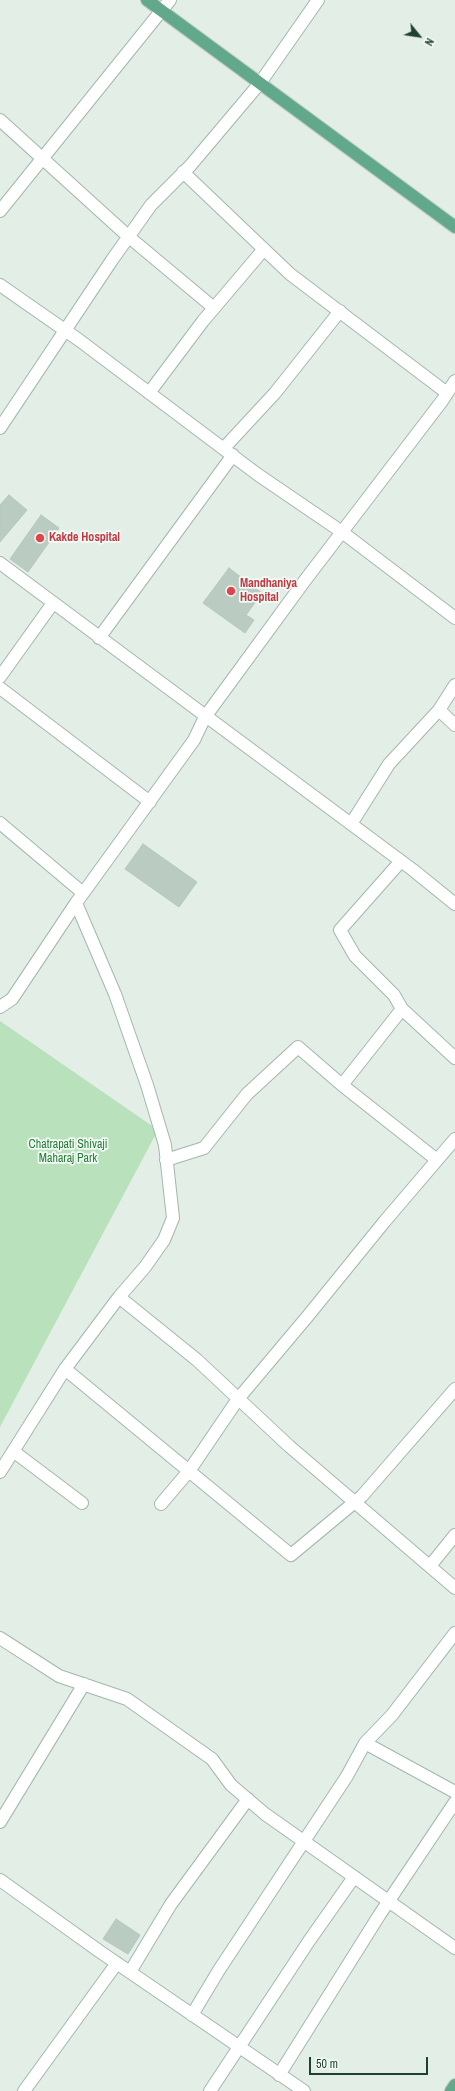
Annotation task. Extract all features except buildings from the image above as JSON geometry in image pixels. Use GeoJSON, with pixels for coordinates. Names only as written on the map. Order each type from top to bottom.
{"type":"FeatureCollection","features":[{"type":"Feature","properties":{"kind":"main road"},"geometry":{"type":"LineString","coordinates":[[147,0],[455,227]]}},
{"type":"Feature","properties":{"kind":"main road"},"geometry":{"type":"LineString","coordinates":[[451,2091],[455,2085]]}},
{"type":"Feature","properties":{"kind":"street"},"geometry":{"type":"LineString","coordinates":[[0,211],[170,0]]}},
{"type":"Feature","properties":{"kind":"street"},"geometry":{"type":"LineString","coordinates":[[0,428],[151,205],[183,172],[260,83],[318,0]]}},
{"type":"Feature","properties":{"kind":"street"},"geometry":{"type":"LineString","coordinates":[[0,120],[129,237],[214,308]]}},
{"type":"Feature","properties":{"kind":"street"},"geometry":{"type":"LineString","coordinates":[[183,172],[290,274],[447,393]]}},
{"type":"Feature","properties":{"kind":"street"},"geometry":{"type":"LineString","coordinates":[[149,393],[214,308],[264,248]]}},
{"type":"Feature","properties":{"kind":"street"},"geometry":{"type":"LineString","coordinates":[[0,285],[66,330],[228,452],[342,532],[455,618]]}},
{"type":"Feature","properties":{"kind":"street"},"geometry":{"type":"LineString","coordinates":[[99,638],[228,452],[340,311]]}},
{"type":"Feature","properties":{"kind":"street"},"geometry":{"type":"LineString","coordinates":[[0,1007],[12,999],[83,893],[194,740],[205,717],[455,381]]}},
{"type":"Feature","properties":{"kind":"street"},"geometry":{"type":"LineString","coordinates":[[0,563],[205,717],[401,861],[455,904]]}},
{"type":"Feature","properties":{"kind":"street"},"geometry":{"type":"LineString","coordinates":[[0,678],[53,603]]}},
{"type":"Feature","properties":{"kind":"street"},"geometry":{"type":"LineString","coordinates":[[351,824],[389,764],[439,710],[455,685]]}},
{"type":"Feature","properties":{"kind":"street"},"geometry":{"type":"LineString","coordinates":[[0,688],[150,802]]}},
{"type":"Feature","properties":{"kind":"street"},"geometry":{"type":"LineString","coordinates":[[439,710],[455,725]]}},
{"type":"Feature","properties":{"kind":"street"},"geometry":{"type":"LineString","coordinates":[[0,824],[83,893]]}},
{"type":"Feature","properties":{"kind":"street"},"geometry":{"type":"LineString","coordinates":[[401,861],[340,930],[355,956],[394,995],[402,1010],[455,1058]]}},
{"type":"Feature","properties":{"kind":"street"},"geometry":{"type":"LineString","coordinates":[[0,1472],[65,1369],[119,1297],[145,1267],[164,1240],[173,1218],[165,1145],[117,1001],[76,903]]}},
{"type":"Feature","properties":{"kind":"street"},"geometry":{"type":"LineString","coordinates":[[342,1085],[402,1010]]}},
{"type":"Feature","properties":{"kind":"street"},"geometry":{"type":"LineString","coordinates":[[166,1160],[204,1148],[247,1094],[298,1047],[342,1085],[437,1160]]}},
{"type":"Feature","properties":{"kind":"street"},"geometry":{"type":"LineString","coordinates":[[161,1504],[189,1471],[238,1399],[455,1139]]}},
{"type":"Feature","properties":{"kind":"street"},"geometry":{"type":"LineString","coordinates":[[119,1297],[197,1360],[289,1446],[455,1588]]}},
{"type":"Feature","properties":{"kind":"street"},"geometry":{"type":"LineString","coordinates":[[65,1369],[291,1555],[355,1502],[455,1389]]}},
{"type":"Feature","properties":{"kind":"street"},"geometry":{"type":"LineString","coordinates":[[13,1451],[82,1504]]}},
{"type":"Feature","properties":{"kind":"street"},"geometry":{"type":"LineString","coordinates":[[430,1566],[455,1535]]}},
{"type":"Feature","properties":{"kind":"street"},"geometry":{"type":"LineString","coordinates":[[192,2015],[219,1970],[347,1776],[365,1743],[392,1715],[455,1633]]}},
{"type":"Feature","properties":{"kind":"street"},"geometry":{"type":"LineString","coordinates":[[0,1638],[59,1676],[127,1699],[212,1759],[231,1785],[248,1799],[390,1903],[455,1948]]}},
{"type":"Feature","properties":{"kind":"street"},"geometry":{"type":"LineString","coordinates":[[0,1822],[84,1684]]}},
{"type":"Feature","properties":{"kind":"street"},"geometry":{"type":"LineString","coordinates":[[365,1743],[455,1792]]}},
{"type":"Feature","properties":{"kind":"street"},"geometry":{"type":"LineString","coordinates":[[130,1972],[171,1904],[248,1799]]}},
{"type":"Feature","properties":{"kind":"street"},"geometry":{"type":"LineString","coordinates":[[279,2075],[380,1914],[390,1903],[455,1802]]}},
{"type":"Feature","properties":{"kind":"street"},"geometry":{"type":"LineString","coordinates":[[210,2091],[240,2048],[309,1941],[354,1877]]}},
{"type":"Feature","properties":{"kind":"street"},"geometry":{"type":"LineString","coordinates":[[0,1880],[117,1963],[304,2091]]}},
{"type":"Feature","properties":{"kind":"street"},"geometry":{"type":"LineString","coordinates":[[24,2091],[117,1963]]}},
{"type":"Feature","properties":{"kind":"green space","name":"Chatrapati Shivaji Maharaj Park"},"geometry":{"type":"Polygon","coordinates":[[[0,1021],[158,1130],[0,1427],[0,1021]]]}},
{"type":"Feature","properties":{"kind":"place","name":"Kakde Hospital"},"geometry":{"type":"Point","coordinates":[40,538]}},
{"type":"Feature","properties":{"kind":"place","name":"Mandhaniya Hospital"},"geometry":{"type":"Point","coordinates":[231,591]}}]}
